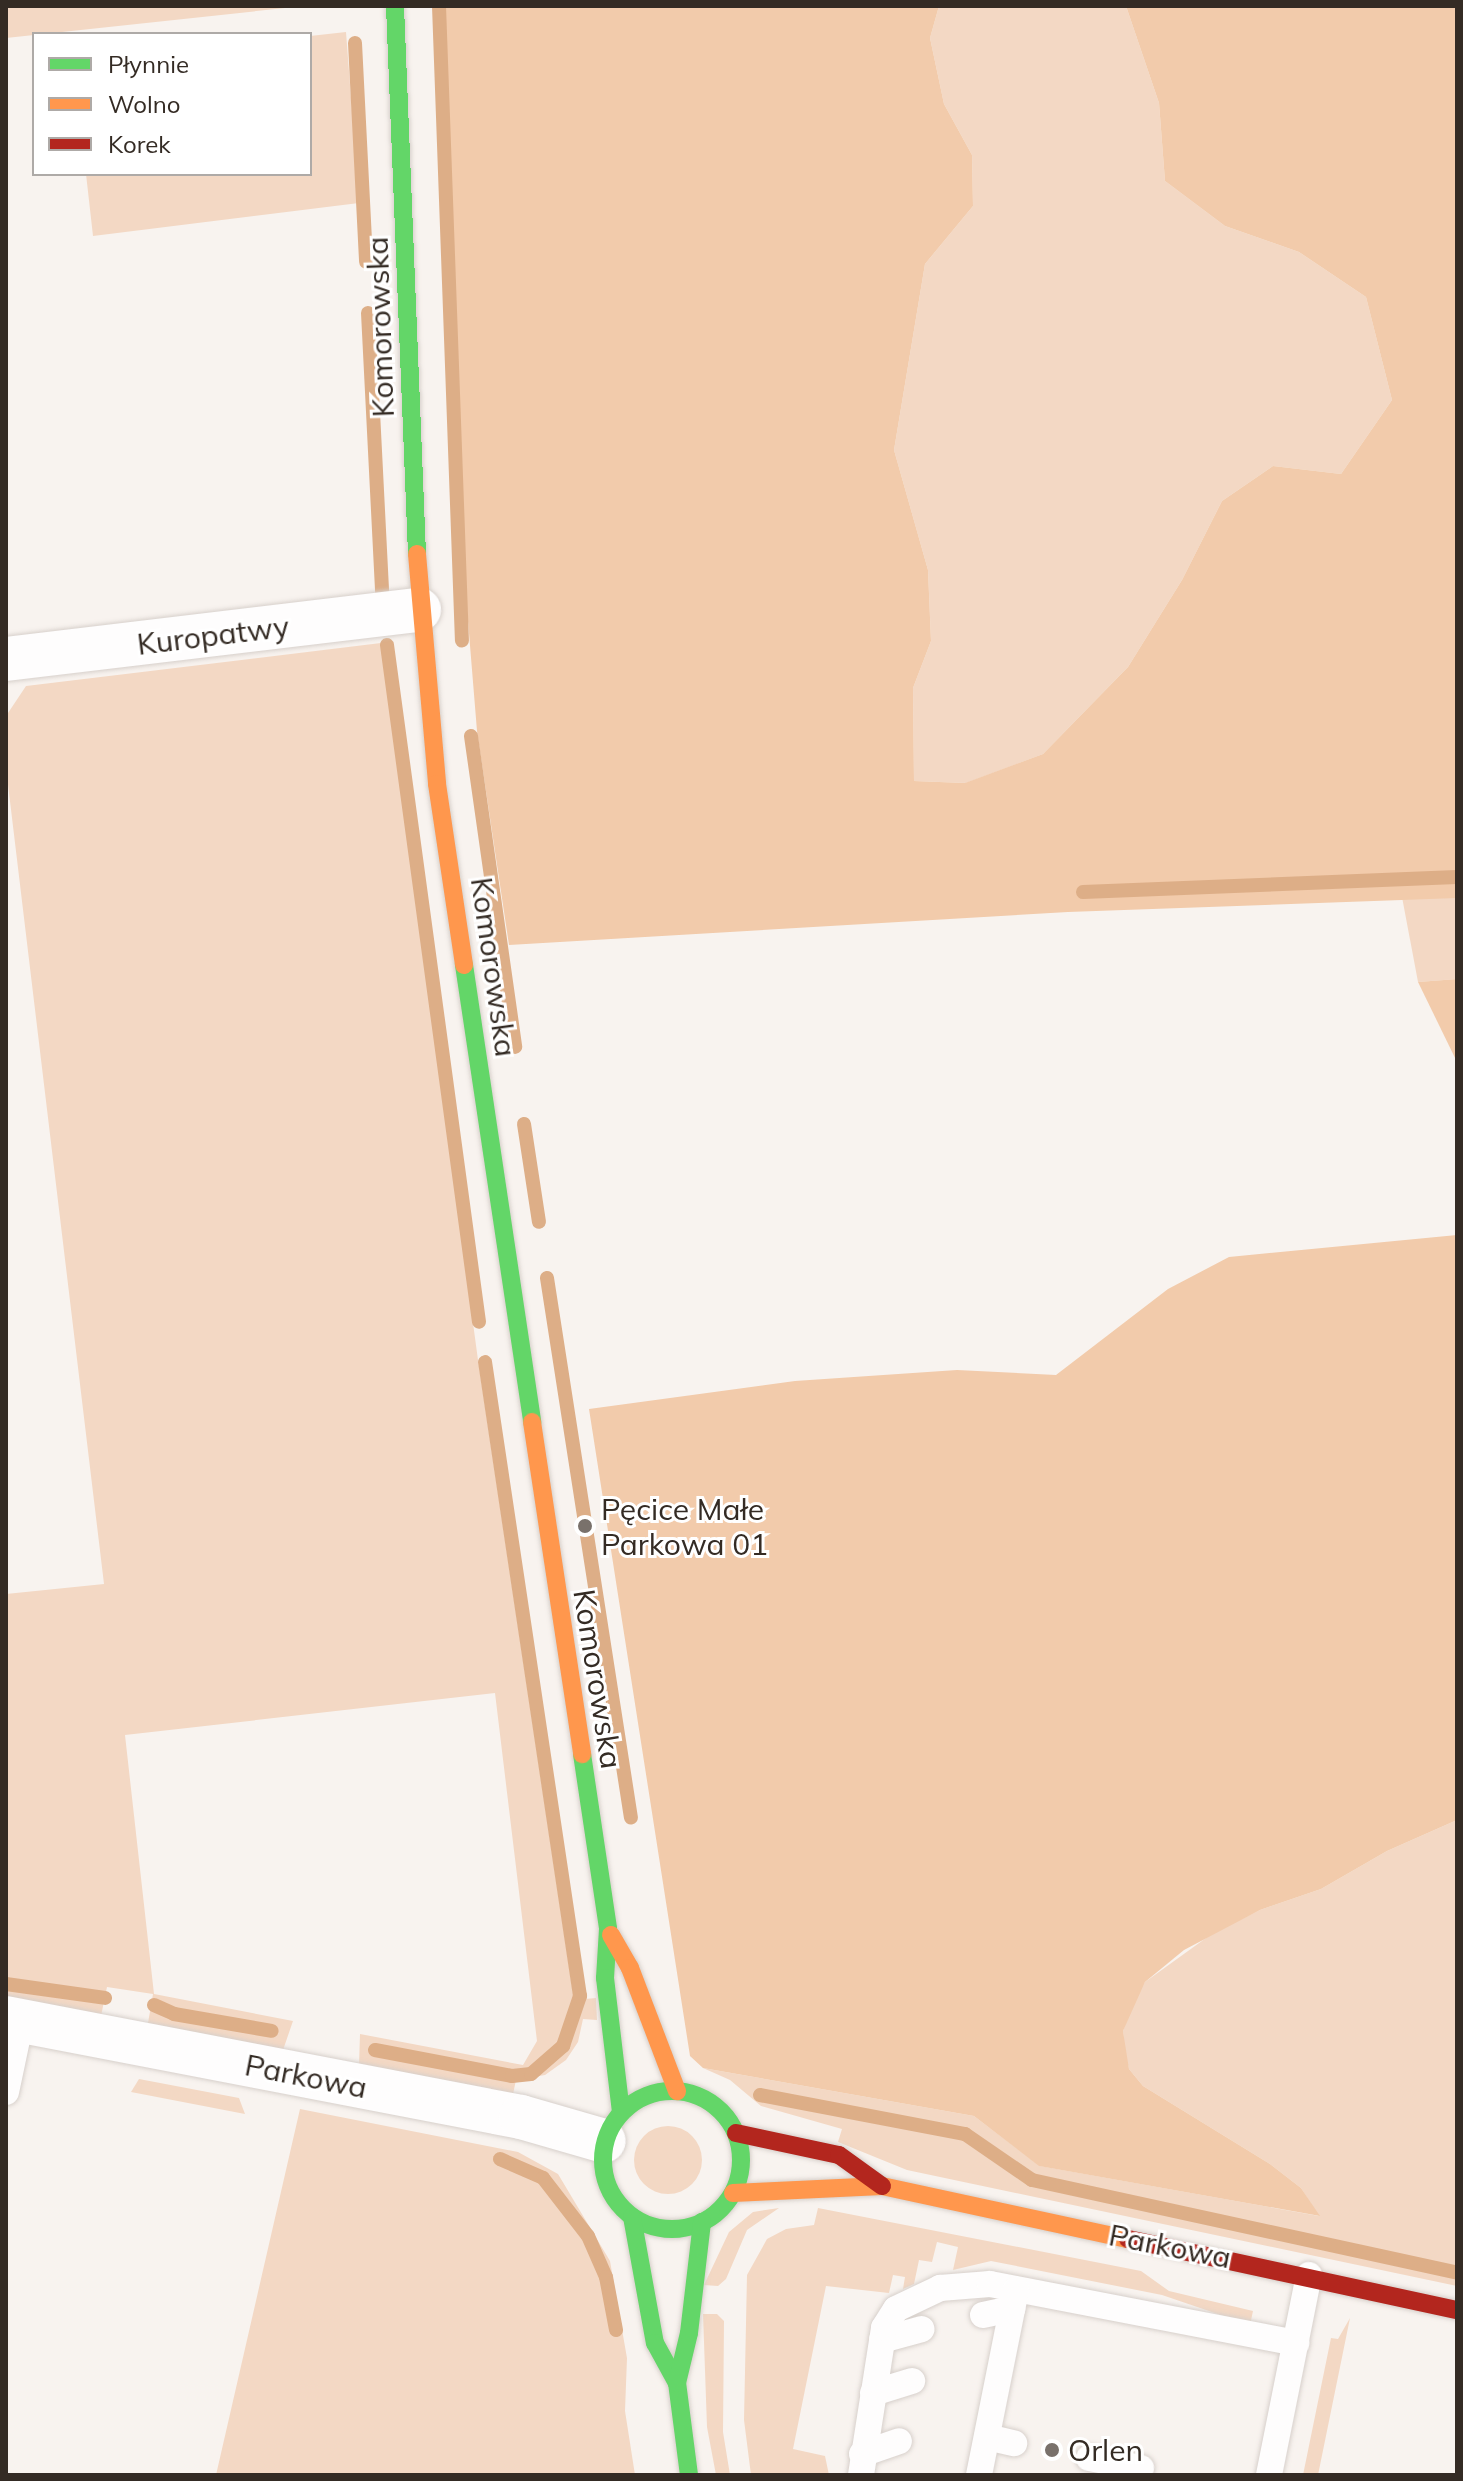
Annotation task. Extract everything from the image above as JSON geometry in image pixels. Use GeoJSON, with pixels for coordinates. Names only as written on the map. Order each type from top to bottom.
{"type":"FeatureCollection","features":[{"type":"Feature","properties":{"kind":"street","name":"Komorowska"},"geometry":{"type":"LineString","coordinates":[[395,6],[419,610],[437,784],[608,1929],[605,1978],[613,2126]]}},
{"type":"Feature","properties":{"kind":"street","name":"Kuropatwy"},"geometry":{"type":"LineString","coordinates":[[6,659],[419,610]]}},
{"type":"Feature","properties":{"kind":"street","name":"Komorowska"},"geometry":{"type":"LineString","coordinates":[[608,1929],[630,1968],[677,2091]]}},
{"type":"Feature","properties":{"kind":"street","name":"Parkowa"},"geometry":{"type":"LineString","coordinates":[[13,2020],[521,2117],[613,2126]]}},
{"type":"Feature","properties":{"kind":"street"},"geometry":{"type":"LineString","coordinates":[[632,2217],[666,2229],[702,2222],[733,2193],[741,2153],[736,2133],[716,2106],[677,2091],[643,2096],[613,2126],[606,2183],[632,2217],[655,2343],[677,2383]]}},
{"type":"Feature","properties":{"kind":"street","name":"Parkowa"},"geometry":{"type":"LineString","coordinates":[[736,2133],[839,2155],[882,2186]]}},
{"type":"Feature","properties":{"kind":"street","name":"Parkowa"},"geometry":{"type":"LineString","coordinates":[[733,2193],[882,2186],[1309,2275],[1457,2310]]}},
{"type":"Feature","properties":{"kind":"street"},"geometry":{"type":"LineString","coordinates":[[689,2475],[677,2383],[689,2333],[702,2222]]}},
{"type":"Feature","properties":{"kind":"lane"},"geometry":{"type":"LineString","coordinates":[[6,2092],[13,2020]]}},
{"type":"Feature","properties":{"kind":"lane"},"geometry":{"type":"LineString","coordinates":[[1269,2475],[1309,2275]]}},
{"type":"Feature","properties":{"kind":"lane"},"geometry":{"type":"LineString","coordinates":[[862,2464],[882,2340],[896,2309],[940,2288],[978,2283],[1014,2300],[1296,2343]]}},
{"type":"Feature","properties":{"kind":"lane"},"geometry":{"type":"LineString","coordinates":[[983,2315],[1014,2300]]}},
{"type":"Feature","properties":{"kind":"lane"},"geometry":{"type":"LineString","coordinates":[[1014,2300],[994,2356],[978,2457],[1014,2443]]}},
{"type":"Feature","properties":{"kind":"lane"},"geometry":{"type":"LineString","coordinates":[[882,2340],[922,2329]]}},
{"type":"Feature","properties":{"kind":"lane"},"geometry":{"type":"LineString","coordinates":[[873,2393],[912,2381]]}},
{"type":"Feature","properties":{"kind":"lane"},"geometry":{"type":"LineString","coordinates":[[862,2464],[899,2441]]}},
{"type":"Feature","properties":{"kind":"lane"},"geometry":{"type":"LineString","coordinates":[[1089,2458],[1141,2468]]}},
{"type":"Feature","properties":{"kind":"shaded area"},"geometry":{"type":"Polygon","coordinates":[[[6,6],[304,6],[62,32],[32,32],[32,35],[6,38],[6,6]]]}},
{"type":"Feature","properties":{"kind":"shaded area"},"geometry":{"type":"Polygon","coordinates":[[[443,6],[939,6],[930,38],[944,104],[972,155],[973,206],[925,264],[894,450],[928,570],[931,641],[913,688],[914,781],[965,783],[1043,754],[1128,667],[1182,580],[1222,501],[1273,466],[1341,474],[1392,400],[1366,297],[1299,252],[1225,226],[1165,181],[1159,103],[1126,6],[1457,6],[1457,898],[1068,912],[509,945],[477,731],[459,511],[443,6]]]}},
{"type":"Feature","properties":{"kind":"shaded area"},"geometry":{"type":"Polygon","coordinates":[[[939,6],[1126,6],[1159,103],[1165,181],[1225,226],[1299,252],[1366,297],[1392,400],[1341,474],[1273,466],[1222,501],[1182,580],[1128,667],[1043,754],[966,783],[914,781],[913,688],[931,641],[928,570],[894,450],[925,264],[973,206],[972,155],[944,104],[930,38],[939,6]]]}},
{"type":"Feature","properties":{"kind":"shaded area"},"geometry":{"type":"Polygon","coordinates":[[[346,32],[359,203],[93,236],[86,176],[312,176],[312,36],[346,32]]]}},
{"type":"Feature","properties":{"kind":"shaded area"},"geometry":{"type":"Polygon","coordinates":[[[381,643],[478,1360],[574,2000],[596,1998],[597,2020],[583,2019],[578,2042],[566,2060],[545,2075],[516,2080],[513,2094],[359,2065],[360,2034],[523,2065],[537,2041],[495,1693],[125,1735],[154,1994],[293,2021],[283,2050],[148,2023],[153,1994],[107,1987],[101,2016],[6,1998],[6,1594],[104,1584],[6,768],[6,716],[26,686],[381,643]]]}},
{"type":"Feature","properties":{"kind":"shaded area"},"geometry":{"type":"Polygon","coordinates":[[[1402,897],[1457,898],[1457,979],[1418,982],[1402,897]]]}},
{"type":"Feature","properties":{"kind":"shaded area"},"geometry":{"type":"Polygon","coordinates":[[[1457,979],[1457,1062],[1418,982],[1457,979]]]}},
{"type":"Feature","properties":{"kind":"shaded area"},"geometry":{"type":"Polygon","coordinates":[[[1457,1235],[1457,1820],[1387,1851],[1321,1889],[1260,1910],[1184,1950],[1145,1982],[1123,2031],[1129,2069],[1143,2086],[1270,2164],[1301,2188],[1320,2216],[1039,2166],[974,2116],[703,2068],[690,2056],[589,1409],[795,1381],[957,1370],[1056,1375],[1168,1289],[1229,1257],[1457,1235]]]}},
{"type":"Feature","properties":{"kind":"shaded area"},"geometry":{"type":"Polygon","coordinates":[[[1457,1820],[1457,2286],[907,2170],[838,2142],[842,2129],[761,2106],[730,2080],[703,2068],[974,2116],[1040,2166],[1319,2216],[1301,2188],[1270,2164],[1143,2086],[1129,2069],[1125,2052],[1123,2031],[1131,2007],[1145,1982],[1213,1933],[1260,1910],[1321,1889],[1387,1851],[1457,1820]]]}},
{"type":"Feature","properties":{"kind":"shaded area"},"geometry":{"type":"Polygon","coordinates":[[[139,2079],[239,2098],[245,2114],[131,2092],[139,2079]]]}},
{"type":"Feature","properties":{"kind":"shaded area"},"geometry":{"type":"Polygon","coordinates":[[[300,2109],[518,2152],[558,2174],[610,2261],[627,2358],[625,2411],[635,2475],[216,2475],[300,2109]]]}},
{"type":"Feature","properties":{"kind":"shaded area"},"geometry":{"type":"Polygon","coordinates":[[[668,2126],[692,2136],[702,2160],[692,2184],[668,2194],[644,2184],[634,2160],[644,2136],[668,2126]]]}},
{"type":"Feature","properties":{"kind":"shaded area"},"geometry":{"type":"Polygon","coordinates":[[[779,2208],[747,2230],[726,2279],[718,2286],[704,2285],[729,2232],[753,2212],[779,2208]]]}},
{"type":"Feature","properties":{"kind":"shaded area"},"geometry":{"type":"Polygon","coordinates":[[[818,2208],[1141,2271],[1169,2291],[1253,2311],[1250,2325],[1162,2295],[991,2261],[953,2270],[958,2247],[937,2242],[932,2262],[919,2260],[914,2284],[903,2289],[905,2277],[893,2275],[889,2293],[826,2286],[793,2449],[825,2456],[829,2475],[751,2475],[744,2420],[747,2275],[767,2239],[786,2229],[814,2225],[818,2208]]]}},
{"type":"Feature","properties":{"kind":"shaded area"},"geometry":{"type":"Polygon","coordinates":[[[703,2314],[717,2314],[724,2321],[723,2432],[730,2475],[716,2475],[707,2427],[703,2314]]]}},
{"type":"Feature","properties":{"kind":"shaded area"},"geometry":{"type":"Polygon","coordinates":[[[1350,2318],[1318,2475],[1303,2475],[1331,2338],[1338,2339],[1350,2318]]]}},
{"type":"Feature","properties":{"kind":"waterway"},"geometry":{"type":"LineString","coordinates":[[439,6],[462,641]]}},
{"type":"Feature","properties":{"kind":"waterway"},"geometry":{"type":"LineString","coordinates":[[355,43],[366,262]]}},
{"type":"Feature","properties":{"kind":"waterway"},"geometry":{"type":"LineString","coordinates":[[368,313],[382,593]]}},
{"type":"Feature","properties":{"kind":"waterway"},"geometry":{"type":"LineString","coordinates":[[387,645],[479,1322]]}},
{"type":"Feature","properties":{"kind":"waterway"},"geometry":{"type":"LineString","coordinates":[[471,736],[515,1047]]}},
{"type":"Feature","properties":{"kind":"waterway"},"geometry":{"type":"LineString","coordinates":[[1083,892],[1457,877]]}},
{"type":"Feature","properties":{"kind":"waterway"},"geometry":{"type":"LineString","coordinates":[[524,1124],[539,1222]]}},
{"type":"Feature","properties":{"kind":"waterway"},"geometry":{"type":"LineString","coordinates":[[547,1278],[631,1818]]}},
{"type":"Feature","properties":{"kind":"waterway"},"geometry":{"type":"LineString","coordinates":[[375,2050],[512,2076],[531,2074],[563,2046],[580,1996],[485,1362]]}},
{"type":"Feature","properties":{"kind":"waterway"},"geometry":{"type":"LineString","coordinates":[[6,1984],[105,1998]]}},
{"type":"Feature","properties":{"kind":"waterway"},"geometry":{"type":"LineString","coordinates":[[154,2005],[174,2014],[272,2031]]}},
{"type":"Feature","properties":{"kind":"waterway"},"geometry":{"type":"LineString","coordinates":[[760,2095],[965,2134],[1032,2180],[1457,2273]]}},
{"type":"Feature","properties":{"kind":"waterway"},"geometry":{"type":"LineString","coordinates":[[500,2159],[543,2178],[588,2236],[606,2277],[616,2330]]}},
{"type":"Feature","properties":{"kind":"traffic: fast"},"geometry":{"type":"LineString","coordinates":[[395,6],[417,554]]}},
{"type":"Feature","properties":{"kind":"traffic: fast"},"geometry":{"type":"LineString","coordinates":[[464,965],[532,1422]]}},
{"type":"Feature","properties":{"kind":"traffic: fast"},"geometry":{"type":"LineString","coordinates":[[582,1754],[608,1929],[605,1978],[621,2112]]}},
{"type":"Feature","properties":{"kind":"traffic: fast"},"geometry":{"type":"LineString","coordinates":[[672,2091],[698,2096],[721,2111],[736,2134],[741,2160],[736,2186],[721,2209],[698,2224],[672,2229],[646,2224],[623,2209],[608,2186],[603,2160],[608,2134],[623,2111],[646,2096],[672,2091]]}},
{"type":"Feature","properties":{"kind":"traffic: fast"},"geometry":{"type":"LineString","coordinates":[[632,2217],[655,2343],[677,2383]]}},
{"type":"Feature","properties":{"kind":"traffic: fast"},"geometry":{"type":"LineString","coordinates":[[689,2475],[677,2383],[689,2333],[702,2222]]}},
{"type":"Feature","properties":{"kind":"traffic: slow"},"geometry":{"type":"LineString","coordinates":[[417,554],[437,784],[464,965]]}},
{"type":"Feature","properties":{"kind":"traffic: slow"},"geometry":{"type":"LineString","coordinates":[[532,1422],[582,1754]]}},
{"type":"Feature","properties":{"kind":"traffic: slow"},"geometry":{"type":"LineString","coordinates":[[611,1935],[630,1968],[677,2091]]}},
{"type":"Feature","properties":{"kind":"traffic: slow"},"geometry":{"type":"LineString","coordinates":[[733,2193],[882,2186],[1128,2239]]}},
{"type":"Feature","properties":{"kind":"traffic: jam"},"geometry":{"type":"LineString","coordinates":[[736,2133],[839,2155],[882,2186]]}},
{"type":"Feature","properties":{"kind":"traffic: jam"},"geometry":{"type":"LineString","coordinates":[[1128,2239],[1457,2310]]}},
{"type":"Feature","properties":{"kind":"place","name":"Pęcice Małe Parkowa 01"},"geometry":{"type":"Point","coordinates":[585,1526]}},
{"type":"Feature","properties":{"kind":"place","name":"Orlen"},"geometry":{"type":"Point","coordinates":[1052,2450]}}]}
